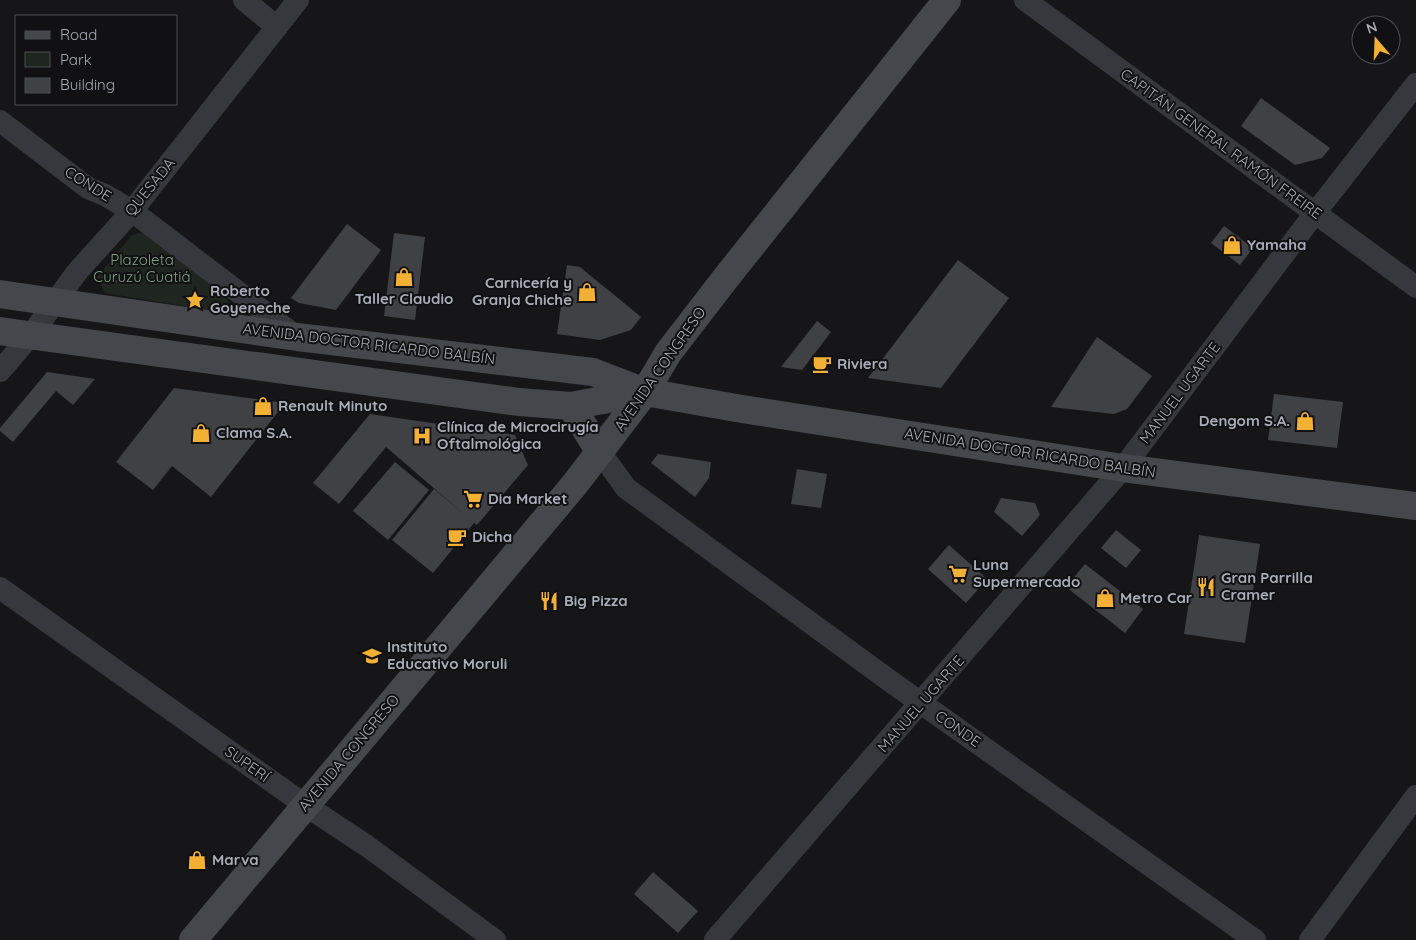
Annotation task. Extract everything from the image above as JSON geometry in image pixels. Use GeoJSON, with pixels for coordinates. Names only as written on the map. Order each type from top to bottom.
{"type":"FeatureCollection","features":[{"type":"Feature","properties":{"kind":"main road","name":"AVENIDA CONGRESO"},"geometry":{"type":"LineString","coordinates":[[194,940],[575,484],[645,392],[668,352],[947,0]]}},
{"type":"Feature","properties":{"kind":"main road","name":"AVENIDA DOCTOR RICARDO BALBÍN"},"geometry":{"type":"LineString","coordinates":[[0,294],[297,337],[593,372],[645,392],[742,409],[1123,468],[1416,506]]}},
{"type":"Feature","properties":{"kind":"main road","name":"AVENIDA DOCTOR RICARDO BALBÍN"},"geometry":{"type":"LineString","coordinates":[[0,331],[519,402],[571,406],[645,392]]}},
{"type":"Feature","properties":{"kind":"main road"},"geometry":{"type":"LineString","coordinates":[[571,406],[600,452]]}},
{"type":"Feature","properties":{"kind":"street"},"geometry":{"type":"LineString","coordinates":[[244,0],[276,27]]}},
{"type":"Feature","properties":{"kind":"street","name":"QUESADA"},"geometry":{"type":"LineString","coordinates":[[0,370],[31,335],[77,272],[132,211],[298,0]]}},
{"type":"Feature","properties":{"kind":"street","name":"CAPITÁN GENERAL RAMÓN FREIRE"},"geometry":{"type":"LineString","coordinates":[[1025,0],[1416,287]]}},
{"type":"Feature","properties":{"kind":"street","name":"MANUEL UGARTE"},"geometry":{"type":"LineString","coordinates":[[715,940],[922,703],[1123,468],[1416,84]]}},
{"type":"Feature","properties":{"kind":"street","name":"CONDE"},"geometry":{"type":"LineString","coordinates":[[0,121],[88,188],[105,195],[132,211],[297,337]]}},
{"type":"Feature","properties":{"kind":"street","name":"CONDE"},"geometry":{"type":"LineString","coordinates":[[600,452],[626,488],[922,703],[1255,940]]}},
{"type":"Feature","properties":{"kind":"street","name":"SUPERÍ"},"geometry":{"type":"LineString","coordinates":[[0,588],[305,805],[367,846],[495,940]]}},
{"type":"Feature","properties":{"kind":"street"},"geometry":{"type":"LineString","coordinates":[[1310,940],[1416,796]]}},
{"type":"Feature","properties":{"kind":"path"},"geometry":{"type":"LineString","coordinates":[[77,272],[130,284]]}},
{"type":"Feature","properties":{"kind":"green space","name":"Plazoleta Curuzú Cuatiá"},"geometry":{"type":"Polygon","coordinates":[[[142,232],[226,295],[232,314],[105,293],[97,277],[132,235],[142,232]]]}},
{"type":"Feature","properties":{"kind":"building"},"geometry":{"type":"Polygon","coordinates":[[[1261,98],[1330,148],[1322,158],[1295,165],[1241,126],[1261,98]]]}},
{"type":"Feature","properties":{"kind":"building"},"geometry":{"type":"Polygon","coordinates":[[[347,224],[381,250],[336,310],[299,303],[291,298],[347,224]]]}},
{"type":"Feature","properties":{"kind":"building","name":"Yamaha"},"geometry":{"type":"Polygon","coordinates":[[[1224,226],[1253,248],[1240,265],[1211,243],[1224,226]]]}},
{"type":"Feature","properties":{"kind":"building","name":"Taller Claudio"},"geometry":{"type":"Polygon","coordinates":[[[394,233],[425,237],[415,320],[384,316],[394,233]]]}},
{"type":"Feature","properties":{"kind":"building"},"geometry":{"type":"Polygon","coordinates":[[[958,260],[1009,298],[941,388],[868,378],[958,260]]]}},
{"type":"Feature","properties":{"kind":"building","name":"Carnicería y Granja Chiche"},"geometry":{"type":"Polygon","coordinates":[[[567,265],[580,267],[641,317],[631,330],[600,340],[557,334],[567,265]]]}},
{"type":"Feature","properties":{"kind":"building"},"geometry":{"type":"Polygon","coordinates":[[[817,321],[831,332],[802,370],[781,367],[817,321]]]}},
{"type":"Feature","properties":{"kind":"building"},"geometry":{"type":"Polygon","coordinates":[[[1097,337],[1152,376],[1127,409],[1114,414],[1051,407],[1097,337]]]}},
{"type":"Feature","properties":{"kind":"building"},"geometry":{"type":"Polygon","coordinates":[[[47,372],[95,379],[73,405],[56,391],[13,442],[0,431],[0,428],[47,372]]]}},
{"type":"Feature","properties":{"kind":"building","name":"Clama S.A."},"geometry":{"type":"Polygon","coordinates":[[[174,388],[285,403],[211,497],[172,466],[153,490],[116,462],[174,388]]]}},
{"type":"Feature","properties":{"kind":"building","name":"Dengom S.A."},"geometry":{"type":"Polygon","coordinates":[[[1274,394],[1343,402],[1337,448],[1268,440],[1274,394]]]}},
{"type":"Feature","properties":{"kind":"building"},"geometry":{"type":"Polygon","coordinates":[[[370,414],[515,435],[528,465],[477,525],[474,523],[433,573],[392,540],[434,489],[464,514],[386,447],[339,504],[313,483],[370,414]]]}},
{"type":"Feature","properties":{"kind":"building"},"geometry":{"type":"Polygon","coordinates":[[[658,454],[711,462],[709,478],[695,497],[651,463],[658,454]]]}},
{"type":"Feature","properties":{"kind":"building"},"geometry":{"type":"Polygon","coordinates":[[[395,462],[429,490],[388,540],[353,511],[395,462]]]}},
{"type":"Feature","properties":{"kind":"building"},"geometry":{"type":"Polygon","coordinates":[[[797,469],[827,474],[821,508],[791,504],[797,469]]]}},
{"type":"Feature","properties":{"kind":"building"},"geometry":{"type":"Polygon","coordinates":[[[1001,498],[1035,503],[1040,515],[1022,536],[994,512],[1001,498]]]}},
{"type":"Feature","properties":{"kind":"building"},"geometry":{"type":"Polygon","coordinates":[[[1116,530],[1141,550],[1126,568],[1101,548],[1116,530]]]}},
{"type":"Feature","properties":{"kind":"building"},"geometry":{"type":"Polygon","coordinates":[[[1199,535],[1260,544],[1245,643],[1184,634],[1199,535]]]}},
{"type":"Feature","properties":{"kind":"building","name":"Luna Supermercado"},"geometry":{"type":"Polygon","coordinates":[[[949,545],[987,579],[966,603],[928,569],[949,545]]]}},
{"type":"Feature","properties":{"kind":"building","name":"Metro Car"},"geometry":{"type":"Polygon","coordinates":[[[1085,564],[1143,609],[1125,633],[1066,587],[1085,564]]]}},
{"type":"Feature","properties":{"kind":"building"},"geometry":{"type":"Polygon","coordinates":[[[653,872],[698,911],[678,933],[634,894],[653,872]]]}},
{"type":"Feature","properties":{"kind":"place","name":"Yamaha"},"geometry":{"type":"Point","coordinates":[1232,245]}},
{"type":"Feature","properties":{"kind":"place","name":"Taller Claudio"},"geometry":{"type":"Point","coordinates":[404,277]}},
{"type":"Feature","properties":{"kind":"place","name":"Carnicería y Granja Chiche"},"geometry":{"type":"Point","coordinates":[587,292]}},
{"type":"Feature","properties":{"kind":"place","name":"Roberto Goyeneche"},"geometry":{"type":"Point","coordinates":[195,300]}},
{"type":"Feature","properties":{"kind":"place","name":"Riviera"},"geometry":{"type":"Point","coordinates":[822,364]}},
{"type":"Feature","properties":{"kind":"place","name":"Renault Minuto"},"geometry":{"type":"Point","coordinates":[263,406]}},
{"type":"Feature","properties":{"kind":"place","name":"Dengom S.A."},"geometry":{"type":"Point","coordinates":[1305,421]}},
{"type":"Feature","properties":{"kind":"place","name":"Clama S.A."},"geometry":{"type":"Point","coordinates":[201,433]}},
{"type":"Feature","properties":{"kind":"place","name":"Clínica de Microcirugía Oftalmológica"},"geometry":{"type":"Point","coordinates":[422,436]}},
{"type":"Feature","properties":{"kind":"place","name":"Dia Market"},"geometry":{"type":"Point","coordinates":[473,499]}},
{"type":"Feature","properties":{"kind":"place","name":"Dicha"},"geometry":{"type":"Point","coordinates":[457,537]}},
{"type":"Feature","properties":{"kind":"place","name":"Luna Supermercado"},"geometry":{"type":"Point","coordinates":[958,574]}},
{"type":"Feature","properties":{"kind":"place","name":"Gran Parrilla Cramer"},"geometry":{"type":"Point","coordinates":[1206,587]}},
{"type":"Feature","properties":{"kind":"place","name":"Metro Car"},"geometry":{"type":"Point","coordinates":[1105,598]}},
{"type":"Feature","properties":{"kind":"place","name":"Big Pizza"},"geometry":{"type":"Point","coordinates":[549,601]}},
{"type":"Feature","properties":{"kind":"place","name":"Instituto Educativo Moruli"},"geometry":{"type":"Point","coordinates":[372,656]}},
{"type":"Feature","properties":{"kind":"place","name":"Marva"},"geometry":{"type":"Point","coordinates":[197,860]}}]}
